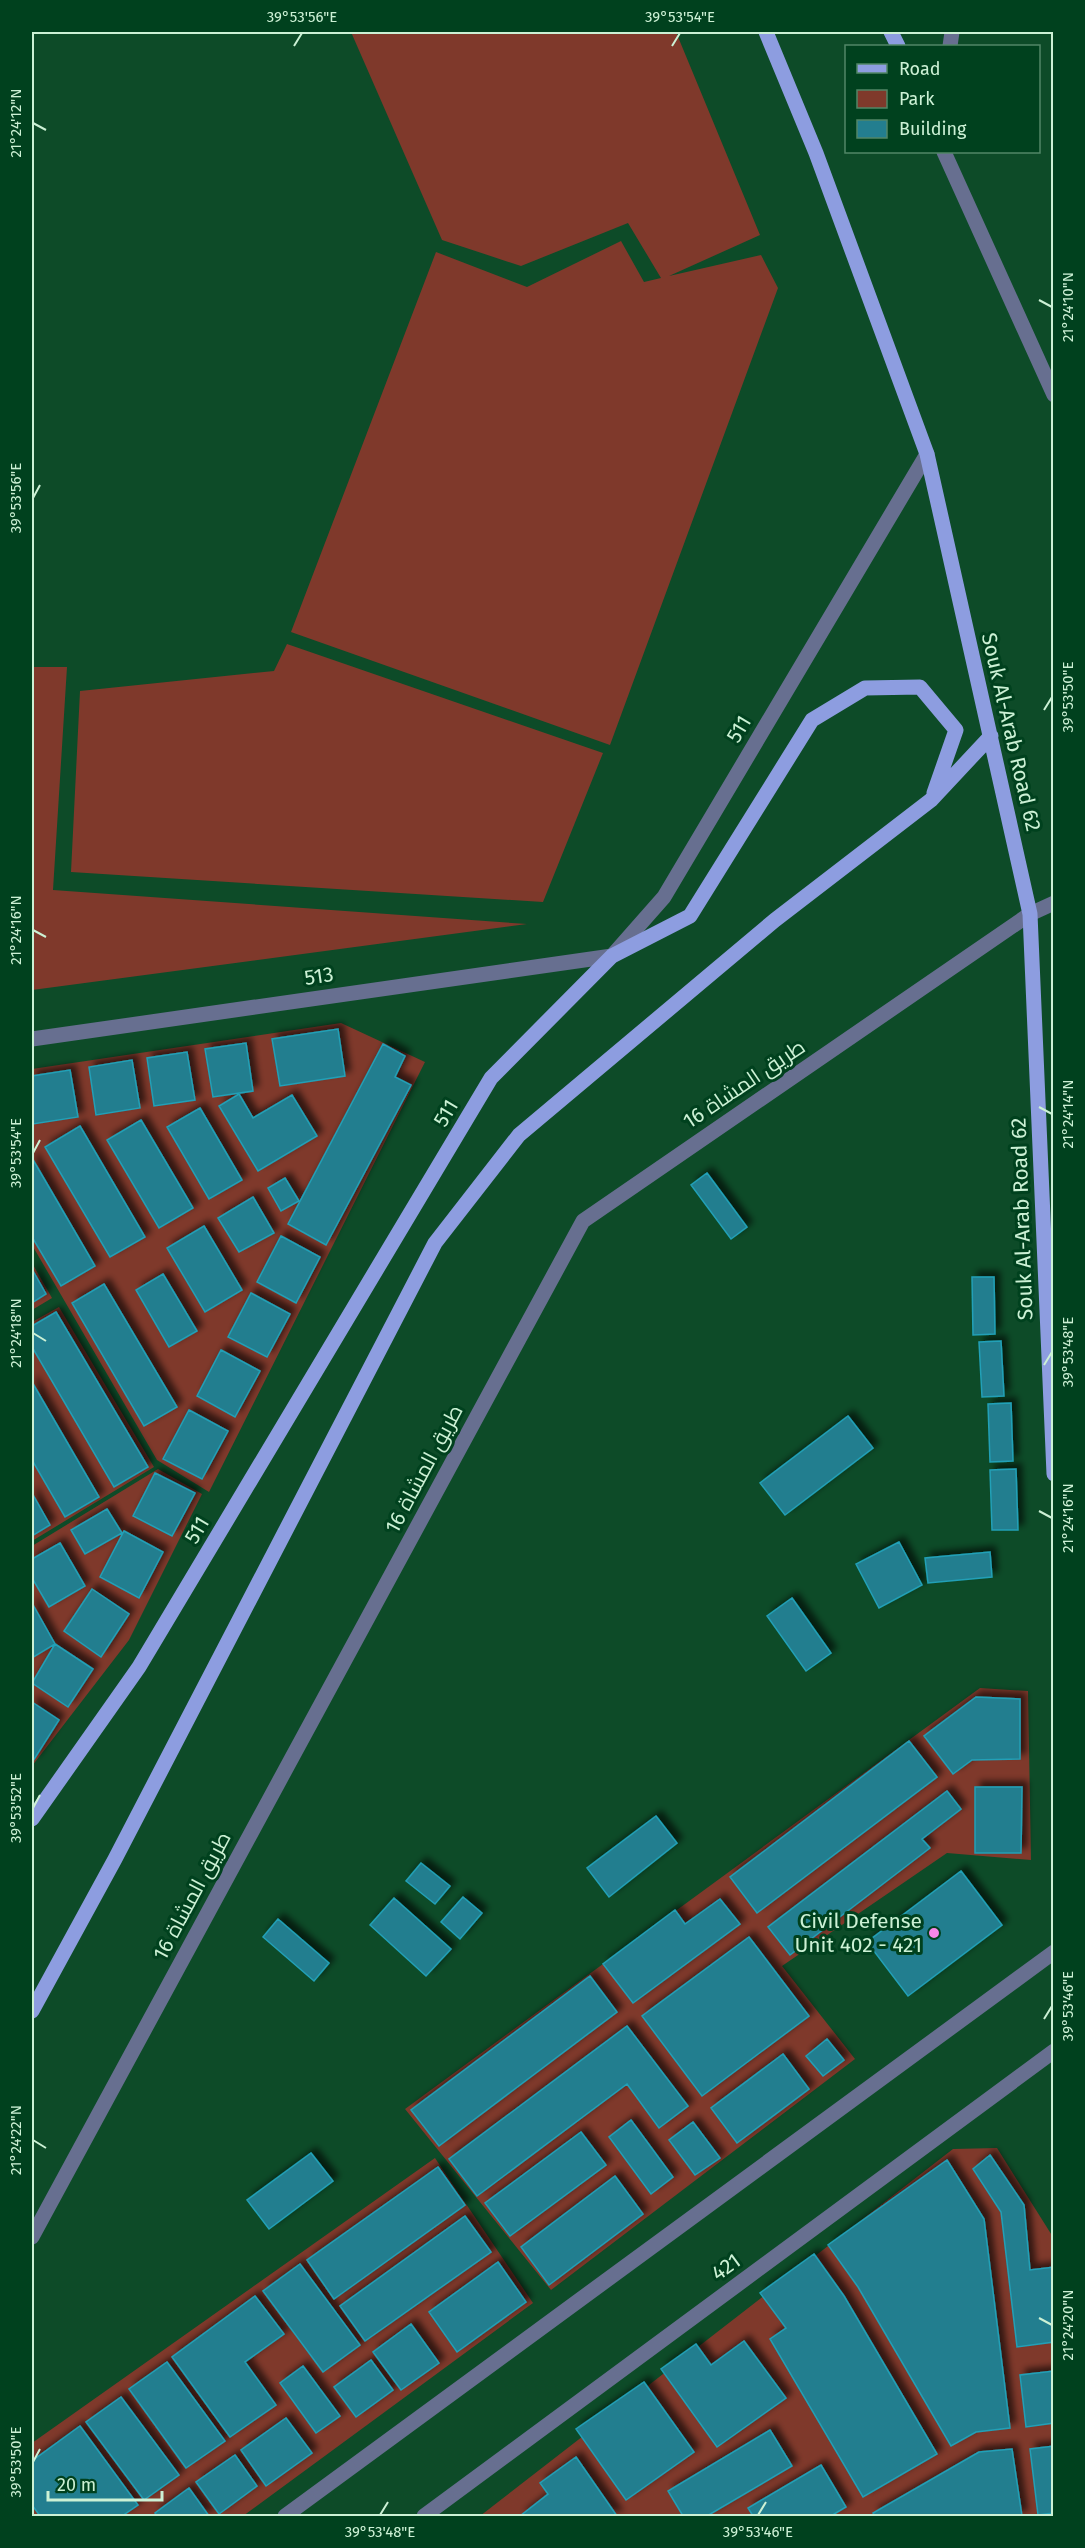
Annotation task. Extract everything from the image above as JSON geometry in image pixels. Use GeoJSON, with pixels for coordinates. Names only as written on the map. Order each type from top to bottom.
{"type":"FeatureCollection","features":[{"type":"Feature","properties":{"kind":"main road","name":"Souk Al-Arab Road 62"},"geometry":{"type":"LineString","coordinates":[[766,32],[816,153],[927,454],[1030,914],[1053,1474]]}},
{"type":"Feature","properties":{"kind":"main road"},"geometry":{"type":"LineString","coordinates":[[612,956],[690,916],[812,720],[865,688],[920,687],[956,730],[932,800]]}},
{"type":"Feature","properties":{"kind":"main road"},"geometry":{"type":"LineString","coordinates":[[32,2011],[115,1859],[435,1243],[519,1135],[775,920],[932,800],[991,735]]}},
{"type":"Feature","properties":{"kind":"main road","name":"511"},"geometry":{"type":"LineString","coordinates":[[32,1819],[139,1668],[491,1078],[612,956]]}},
{"type":"Feature","properties":{"kind":"street"},"geometry":{"type":"LineString","coordinates":[[944,153],[1053,395]]}},
{"type":"Feature","properties":{"kind":"street","name":"511"},"geometry":{"type":"LineString","coordinates":[[612,956],[664,897],[927,454]]}},
{"type":"Feature","properties":{"kind":"street","name":"طريق المشاة 16"},"geometry":{"type":"LineString","coordinates":[[32,2237],[583,1221],[1030,914],[1053,903]]}},
{"type":"Feature","properties":{"kind":"street","name":"513"},"geometry":{"type":"LineString","coordinates":[[32,1038],[612,956]]}},
{"type":"Feature","properties":{"kind":"street"},"geometry":{"type":"LineString","coordinates":[[285,2517],[1053,1952]]}},
{"type":"Feature","properties":{"kind":"street","name":"421"},"geometry":{"type":"LineString","coordinates":[[424,2517],[1053,2051]]}},
{"type":"Feature","properties":{"kind":"green space"},"geometry":{"type":"Polygon","coordinates":[[[351,32],[676,32],[760,235],[669,276],[761,255],[778,288],[610,745],[291,632],[436,252],[527,287],[621,241],[644,282],[661,278],[628,223],[521,266],[442,240],[351,32]]]}},
{"type":"Feature","properties":{"kind":"green space"},"geometry":{"type":"Polygon","coordinates":[[[287,644],[603,753],[543,902],[71,872],[80,691],[274,671],[287,644]]]}},
{"type":"Feature","properties":{"kind":"green space"},"geometry":{"type":"Polygon","coordinates":[[[32,667],[67,667],[53,890],[527,924],[32,990],[32,667]]]}},
{"type":"Feature","properties":{"kind":"green space"},"geometry":{"type":"Polygon","coordinates":[[[341,1023],[425,1062],[209,1492],[157,1460],[32,1245],[32,1069],[341,1023]]]}},
{"type":"Feature","properties":{"kind":"green space"},"geometry":{"type":"Polygon","coordinates":[[[32,1263],[52,1298],[32,1310],[32,1263]]]}},
{"type":"Feature","properties":{"kind":"green space"},"geometry":{"type":"Polygon","coordinates":[[[59,1307],[154,1467],[32,1541],[32,1322],[59,1307]]]}},
{"type":"Feature","properties":{"kind":"green space"},"geometry":{"type":"Polygon","coordinates":[[[158,1469],[202,1494],[129,1640],[32,1766],[32,1546],[158,1469]]]}},
{"type":"Feature","properties":{"kind":"green space"},"geometry":{"type":"Polygon","coordinates":[[[980,1688],[1028,1691],[1031,1860],[947,1853],[782,1966],[855,2059],[551,2290],[405,2109],[980,1688]]]}},
{"type":"Feature","properties":{"kind":"green space"},"geometry":{"type":"Polygon","coordinates":[[[997,2148],[1053,2237],[1053,2516],[480,2516],[953,2149],[997,2148]]]}},
{"type":"Feature","properties":{"kind":"green space"},"geometry":{"type":"Polygon","coordinates":[[[435,2158],[533,2303],[243,2516],[32,2516],[32,2443],[435,2158]]]}},
{"type":"Feature","properties":{"kind":"building"},"geometry":{"type":"Polygon","coordinates":[[[338,1029],[345,1076],[280,1086],[272,1039],[338,1029]]]}},
{"type":"Feature","properties":{"kind":"building"},"geometry":{"type":"Polygon","coordinates":[[[246,1043],[253,1091],[213,1097],[205,1049],[246,1043]]]}},
{"type":"Feature","properties":{"kind":"building"},"geometry":{"type":"Polygon","coordinates":[[[383,1044],[405,1056],[395,1077],[411,1085],[326,1245],[288,1224],[383,1044]]]}},
{"type":"Feature","properties":{"kind":"building"},"geometry":{"type":"Polygon","coordinates":[[[187,1052],[195,1100],[154,1106],[147,1058],[187,1052]]]}},
{"type":"Feature","properties":{"kind":"building"},"geometry":{"type":"Polygon","coordinates":[[[132,1060],[140,1108],[96,1115],[89,1067],[132,1060]]]}},
{"type":"Feature","properties":{"kind":"building"},"geometry":{"type":"Polygon","coordinates":[[[70,1070],[78,1117],[33,1124],[32,1076],[70,1070]]]}},
{"type":"Feature","properties":{"kind":"building"},"geometry":{"type":"Polygon","coordinates":[[[239,1094],[253,1118],[292,1095],[317,1136],[258,1171],[219,1106],[239,1094]]]}},
{"type":"Feature","properties":{"kind":"building"},"geometry":{"type":"Polygon","coordinates":[[[200,1108],[242,1180],[209,1199],[167,1127],[200,1108]]]}},
{"type":"Feature","properties":{"kind":"building"},"geometry":{"type":"Polygon","coordinates":[[[141,1120],[193,1208],[159,1228],[107,1140],[141,1120]]]}},
{"type":"Feature","properties":{"kind":"building"},"geometry":{"type":"Polygon","coordinates":[[[80,1126],[145,1237],[110,1257],[45,1147],[80,1126]]]}},
{"type":"Feature","properties":{"kind":"building"},"geometry":{"type":"Polygon","coordinates":[[[32,1158],[95,1266],[61,1286],[32,1237],[32,1158]]]}},
{"type":"Feature","properties":{"kind":"building"},"geometry":{"type":"Polygon","coordinates":[[[707,1173],[747,1227],[731,1239],[691,1185],[707,1173]]]}},
{"type":"Feature","properties":{"kind":"building"},"geometry":{"type":"Polygon","coordinates":[[[285,1178],[299,1201],[281,1211],[268,1188],[285,1178]]]}},
{"type":"Feature","properties":{"kind":"building"},"geometry":{"type":"Polygon","coordinates":[[[253,1197],[274,1233],[239,1252],[218,1218],[253,1197]]]}},
{"type":"Feature","properties":{"kind":"building"},"geometry":{"type":"Polygon","coordinates":[[[204,1226],[242,1290],[205,1312],[167,1248],[204,1226]]]}},
{"type":"Feature","properties":{"kind":"building"},"geometry":{"type":"Polygon","coordinates":[[[281,1236],[320,1257],[296,1303],[257,1282],[281,1236]]]}},
{"type":"Feature","properties":{"kind":"building"},"geometry":{"type":"Polygon","coordinates":[[[32,1269],[46,1294],[32,1303],[32,1269]]]}},
{"type":"Feature","properties":{"kind":"building"},"geometry":{"type":"Polygon","coordinates":[[[163,1274],[197,1331],[169,1347],[136,1290],[163,1274]]]}},
{"type":"Feature","properties":{"kind":"building"},"geometry":{"type":"Polygon","coordinates":[[[972,1277],[994,1277],[995,1334],[973,1335],[972,1277]]]}},
{"type":"Feature","properties":{"kind":"building"},"geometry":{"type":"Polygon","coordinates":[[[104,1284],[177,1407],[144,1426],[72,1303],[104,1284]]]}},
{"type":"Feature","properties":{"kind":"building"},"geometry":{"type":"Polygon","coordinates":[[[251,1293],[290,1314],[267,1357],[228,1337],[251,1293]]]}},
{"type":"Feature","properties":{"kind":"building"},"geometry":{"type":"Polygon","coordinates":[[[56,1312],[148,1467],[114,1487],[32,1347],[32,1326],[56,1312]]]}},
{"type":"Feature","properties":{"kind":"building"},"geometry":{"type":"Polygon","coordinates":[[[1001,1341],[1004,1396],[982,1397],[979,1342],[1001,1341]]]}},
{"type":"Feature","properties":{"kind":"building"},"geometry":{"type":"Polygon","coordinates":[[[221,1350],[260,1371],[235,1417],[197,1396],[221,1350]]]}},
{"type":"Feature","properties":{"kind":"building"},"geometry":{"type":"Polygon","coordinates":[[[32,1382],[99,1497],[65,1517],[32,1460],[32,1382]]]}},
{"type":"Feature","properties":{"kind":"building"},"geometry":{"type":"Polygon","coordinates":[[[1011,1403],[1013,1461],[990,1462],[988,1404],[1011,1403]]]}},
{"type":"Feature","properties":{"kind":"building"},"geometry":{"type":"Polygon","coordinates":[[[189,1410],[228,1431],[202,1479],[163,1459],[189,1410]]]}},
{"type":"Feature","properties":{"kind":"building"},"geometry":{"type":"Polygon","coordinates":[[[848,1416],[873,1448],[785,1515],[760,1483],[848,1416]]]}},
{"type":"Feature","properties":{"kind":"building"},"geometry":{"type":"Polygon","coordinates":[[[1016,1469],[1018,1530],[992,1530],[990,1470],[1016,1469]]]}},
{"type":"Feature","properties":{"kind":"building"},"geometry":{"type":"Polygon","coordinates":[[[155,1473],[195,1493],[172,1536],[133,1516],[155,1473]]]}},
{"type":"Feature","properties":{"kind":"building"},"geometry":{"type":"Polygon","coordinates":[[[32,1493],[50,1525],[32,1536],[32,1493]]]}},
{"type":"Feature","properties":{"kind":"building"},"geometry":{"type":"Polygon","coordinates":[[[107,1509],[122,1533],[85,1554],[71,1530],[107,1509]]]}},
{"type":"Feature","properties":{"kind":"building"},"geometry":{"type":"Polygon","coordinates":[[[124,1531],[163,1552],[139,1598],[100,1577],[124,1531]]]}},
{"type":"Feature","properties":{"kind":"building"},"geometry":{"type":"Polygon","coordinates":[[[899,1542],[922,1585],[879,1608],[856,1564],[899,1542]]]}},
{"type":"Feature","properties":{"kind":"building"},"geometry":{"type":"Polygon","coordinates":[[[60,1543],[85,1586],[49,1607],[32,1578],[32,1559],[60,1543]]]}},
{"type":"Feature","properties":{"kind":"building"},"geometry":{"type":"Polygon","coordinates":[[[990,1552],[992,1577],[928,1583],[925,1558],[990,1552]]]}},
{"type":"Feature","properties":{"kind":"building"},"geometry":{"type":"Polygon","coordinates":[[[92,1589],[129,1614],[101,1657],[64,1631],[92,1589]]]}},
{"type":"Feature","properties":{"kind":"building"},"geometry":{"type":"Polygon","coordinates":[[[792,1598],[831,1653],[806,1671],[767,1616],[792,1598]]]}},
{"type":"Feature","properties":{"kind":"building"},"geometry":{"type":"Polygon","coordinates":[[[32,1603],[55,1644],[32,1658],[32,1603]]]}},
{"type":"Feature","properties":{"kind":"building"},"geometry":{"type":"Polygon","coordinates":[[[55,1644],[93,1669],[68,1707],[32,1683],[55,1644]]]}},
{"type":"Feature","properties":{"kind":"building"},"geometry":{"type":"Polygon","coordinates":[[[976,1697],[1020,1699],[1020,1759],[972,1760],[953,1774],[924,1736],[976,1697]]]}},
{"type":"Feature","properties":{"kind":"building"},"geometry":{"type":"Polygon","coordinates":[[[32,1702],[59,1720],[33,1761],[32,1760],[32,1702]]]}},
{"type":"Feature","properties":{"kind":"building"},"geometry":{"type":"Polygon","coordinates":[[[909,1741],[937,1777],[757,1913],[730,1877],[909,1741]]]}},
{"type":"Feature","properties":{"kind":"building"},"geometry":{"type":"Polygon","coordinates":[[[975,1787],[1022,1787],[1021,1853],[975,1853],[975,1787]]]}},
{"type":"Feature","properties":{"kind":"building"},"geometry":{"type":"Polygon","coordinates":[[[947,1791],[961,1809],[922,1839],[930,1848],[790,1955],[768,1927],[947,1791]]]}},
{"type":"Feature","properties":{"kind":"building"},"geometry":{"type":"Polygon","coordinates":[[[656,1816],[677,1843],[609,1897],[587,1868],[656,1816]]]}},
{"type":"Feature","properties":{"kind":"building"},"geometry":{"type":"Polygon","coordinates":[[[421,1863],[450,1886],[435,1904],[406,1881],[421,1863]]]}},
{"type":"Feature","properties":{"kind":"building","name":"Civil Defense Unit 402 - 421"},"geometry":{"type":"Polygon","coordinates":[[[961,1871],[1002,1925],[908,1996],[867,1942],[961,1871]]]}},
{"type":"Feature","properties":{"kind":"building"},"geometry":{"type":"Polygon","coordinates":[[[463,1897],[482,1913],[460,1939],[441,1922],[463,1897]]]}},
{"type":"Feature","properties":{"kind":"building"},"geometry":{"type":"Polygon","coordinates":[[[394,1898],[451,1949],[426,1976],[370,1925],[394,1898]]]}},
{"type":"Feature","properties":{"kind":"building"},"geometry":{"type":"Polygon","coordinates":[[[720,1899],[740,1924],[633,2003],[603,1964],[675,1910],[685,1924],[720,1899]]]}},
{"type":"Feature","properties":{"kind":"building"},"geometry":{"type":"Polygon","coordinates":[[[278,1919],[329,1963],[314,1981],[263,1937],[278,1919]]]}},
{"type":"Feature","properties":{"kind":"building"},"geometry":{"type":"Polygon","coordinates":[[[749,1937],[809,2016],[702,2096],[642,2016],[749,1937]]]}},
{"type":"Feature","properties":{"kind":"building"},"geometry":{"type":"Polygon","coordinates":[[[590,1976],[617,2012],[439,2146],[411,2110],[590,1976]]]}},
{"type":"Feature","properties":{"kind":"building"},"geometry":{"type":"Polygon","coordinates":[[[627,2026],[688,2106],[659,2128],[627,2084],[477,2196],[449,2159],[627,2026]]]}},
{"type":"Feature","properties":{"kind":"building"},"geometry":{"type":"Polygon","coordinates":[[[827,2039],[844,2060],[823,2076],[806,2056],[827,2039]]]}},
{"type":"Feature","properties":{"kind":"building"},"geometry":{"type":"Polygon","coordinates":[[[783,2054],[809,2089],[737,2143],[711,2108],[783,2054]]]}},
{"type":"Feature","properties":{"kind":"building"},"geometry":{"type":"Polygon","coordinates":[[[631,2120],[673,2177],[651,2194],[609,2137],[631,2120]]]}},
{"type":"Feature","properties":{"kind":"building"},"geometry":{"type":"Polygon","coordinates":[[[693,2122],[720,2158],[695,2175],[669,2140],[693,2122]]]}},
{"type":"Feature","properties":{"kind":"building"},"geometry":{"type":"Polygon","coordinates":[[[581,2132],[606,2165],[510,2236],[485,2203],[581,2132]]]}},
{"type":"Feature","properties":{"kind":"building"},"geometry":{"type":"Polygon","coordinates":[[[311,2153],[333,2181],[269,2229],[247,2200],[311,2153]]]}},
{"type":"Feature","properties":{"kind":"building"},"geometry":{"type":"Polygon","coordinates":[[[990,2155],[1024,2205],[1030,2270],[1054,2267],[1054,2342],[1017,2347],[1001,2212],[973,2169],[990,2155]]]}},
{"type":"Feature","properties":{"kind":"building"},"geometry":{"type":"Polygon","coordinates":[[[947,2160],[984,2219],[1010,2428],[976,2432],[951,2446],[858,2287],[828,2245],[947,2160]]]}},
{"type":"Feature","properties":{"kind":"building"},"geometry":{"type":"Polygon","coordinates":[[[438,2167],[465,2205],[334,2299],[307,2260],[438,2167]]]}},
{"type":"Feature","properties":{"kind":"building"},"geometry":{"type":"Polygon","coordinates":[[[615,2176],[643,2214],[549,2285],[521,2247],[615,2176]]]}},
{"type":"Feature","properties":{"kind":"building"},"geometry":{"type":"Polygon","coordinates":[[[465,2216],[491,2252],[365,2341],[340,2306],[465,2216]]]}},
{"type":"Feature","properties":{"kind":"building"},"geometry":{"type":"Polygon","coordinates":[[[814,2254],[844,2296],[937,2454],[863,2497],[770,2339],[786,2328],[760,2293],[814,2254]]]}},
{"type":"Feature","properties":{"kind":"building"},"geometry":{"type":"Polygon","coordinates":[[[498,2262],[526,2302],[457,2352],[429,2312],[498,2262]]]}},
{"type":"Feature","properties":{"kind":"building"},"geometry":{"type":"Polygon","coordinates":[[[300,2264],[360,2345],[323,2372],[263,2291],[300,2264]]]}},
{"type":"Feature","properties":{"kind":"building"},"geometry":{"type":"Polygon","coordinates":[[[255,2296],[284,2334],[245,2362],[276,2405],[230,2437],[172,2357],[255,2296]]]}},
{"type":"Feature","properties":{"kind":"building"},"geometry":{"type":"Polygon","coordinates":[[[411,2324],[439,2363],[401,2390],[373,2352],[411,2324]]]}},
{"type":"Feature","properties":{"kind":"building"},"geometry":{"type":"Polygon","coordinates":[[[744,2341],[786,2398],[717,2447],[661,2369],[696,2344],[711,2365],[744,2341]]]}},
{"type":"Feature","properties":{"kind":"building"},"geometry":{"type":"Polygon","coordinates":[[[371,2360],[393,2390],[356,2417],[334,2387],[371,2360]]]}},
{"type":"Feature","properties":{"kind":"building"},"geometry":{"type":"Polygon","coordinates":[[[167,2362],[225,2441],[186,2468],[129,2389],[167,2362]]]}},
{"type":"Feature","properties":{"kind":"building"},"geometry":{"type":"Polygon","coordinates":[[[303,2366],[340,2416],[316,2433],[280,2383],[303,2366]]]}},
{"type":"Feature","properties":{"kind":"building"},"geometry":{"type":"Polygon","coordinates":[[[1054,2371],[1054,2423],[1026,2427],[1020,2375],[1054,2371]]]}},
{"type":"Feature","properties":{"kind":"building"},"geometry":{"type":"Polygon","coordinates":[[[644,2382],[694,2452],[626,2500],[576,2429],[644,2382]]]}},
{"type":"Feature","properties":{"kind":"building"},"geometry":{"type":"Polygon","coordinates":[[[121,2397],[179,2475],[144,2500],[86,2422],[121,2397]]]}},
{"type":"Feature","properties":{"kind":"building"},"geometry":{"type":"Polygon","coordinates":[[[286,2418],[312,2453],[266,2486],[241,2450],[286,2418]]]}},
{"type":"Feature","properties":{"kind":"building"},"geometry":{"type":"Polygon","coordinates":[[[80,2426],[138,2505],[122,2516],[40,2516],[32,2505],[32,2461],[80,2426]]]}},
{"type":"Feature","properties":{"kind":"building"},"geometry":{"type":"Polygon","coordinates":[[[770,2430],[792,2466],[707,2516],[683,2516],[668,2491],[770,2430]]]}},
{"type":"Feature","properties":{"kind":"building"},"geometry":{"type":"Polygon","coordinates":[[[1054,2446],[1054,2513],[1038,2515],[1030,2449],[1054,2446]]]}},
{"type":"Feature","properties":{"kind":"building"},"geometry":{"type":"Polygon","coordinates":[[[1012,2449],[1022,2516],[875,2516],[873,2513],[979,2452],[1012,2449]]]}},
{"type":"Feature","properties":{"kind":"building"},"geometry":{"type":"Polygon","coordinates":[[[235,2455],[257,2486],[219,2514],[196,2482],[235,2455]]]}},
{"type":"Feature","properties":{"kind":"building"},"geometry":{"type":"Polygon","coordinates":[[[576,2457],[617,2516],[520,2516],[548,2494],[540,2483],[576,2457]]]}},
{"type":"Feature","properties":{"kind":"building"},"geometry":{"type":"Polygon","coordinates":[[[821,2465],[846,2507],[831,2516],[753,2516],[748,2508],[821,2465]]]}},
{"type":"Feature","properties":{"kind":"building"},"geometry":{"type":"Polygon","coordinates":[[[189,2488],[209,2516],[157,2516],[155,2513],[189,2488]]]}},
{"type":"Feature","properties":{"kind":"place","name":"Civil Defense Unit 402 - 421"},"geometry":{"type":"Point","coordinates":[934,1933]}}]}
